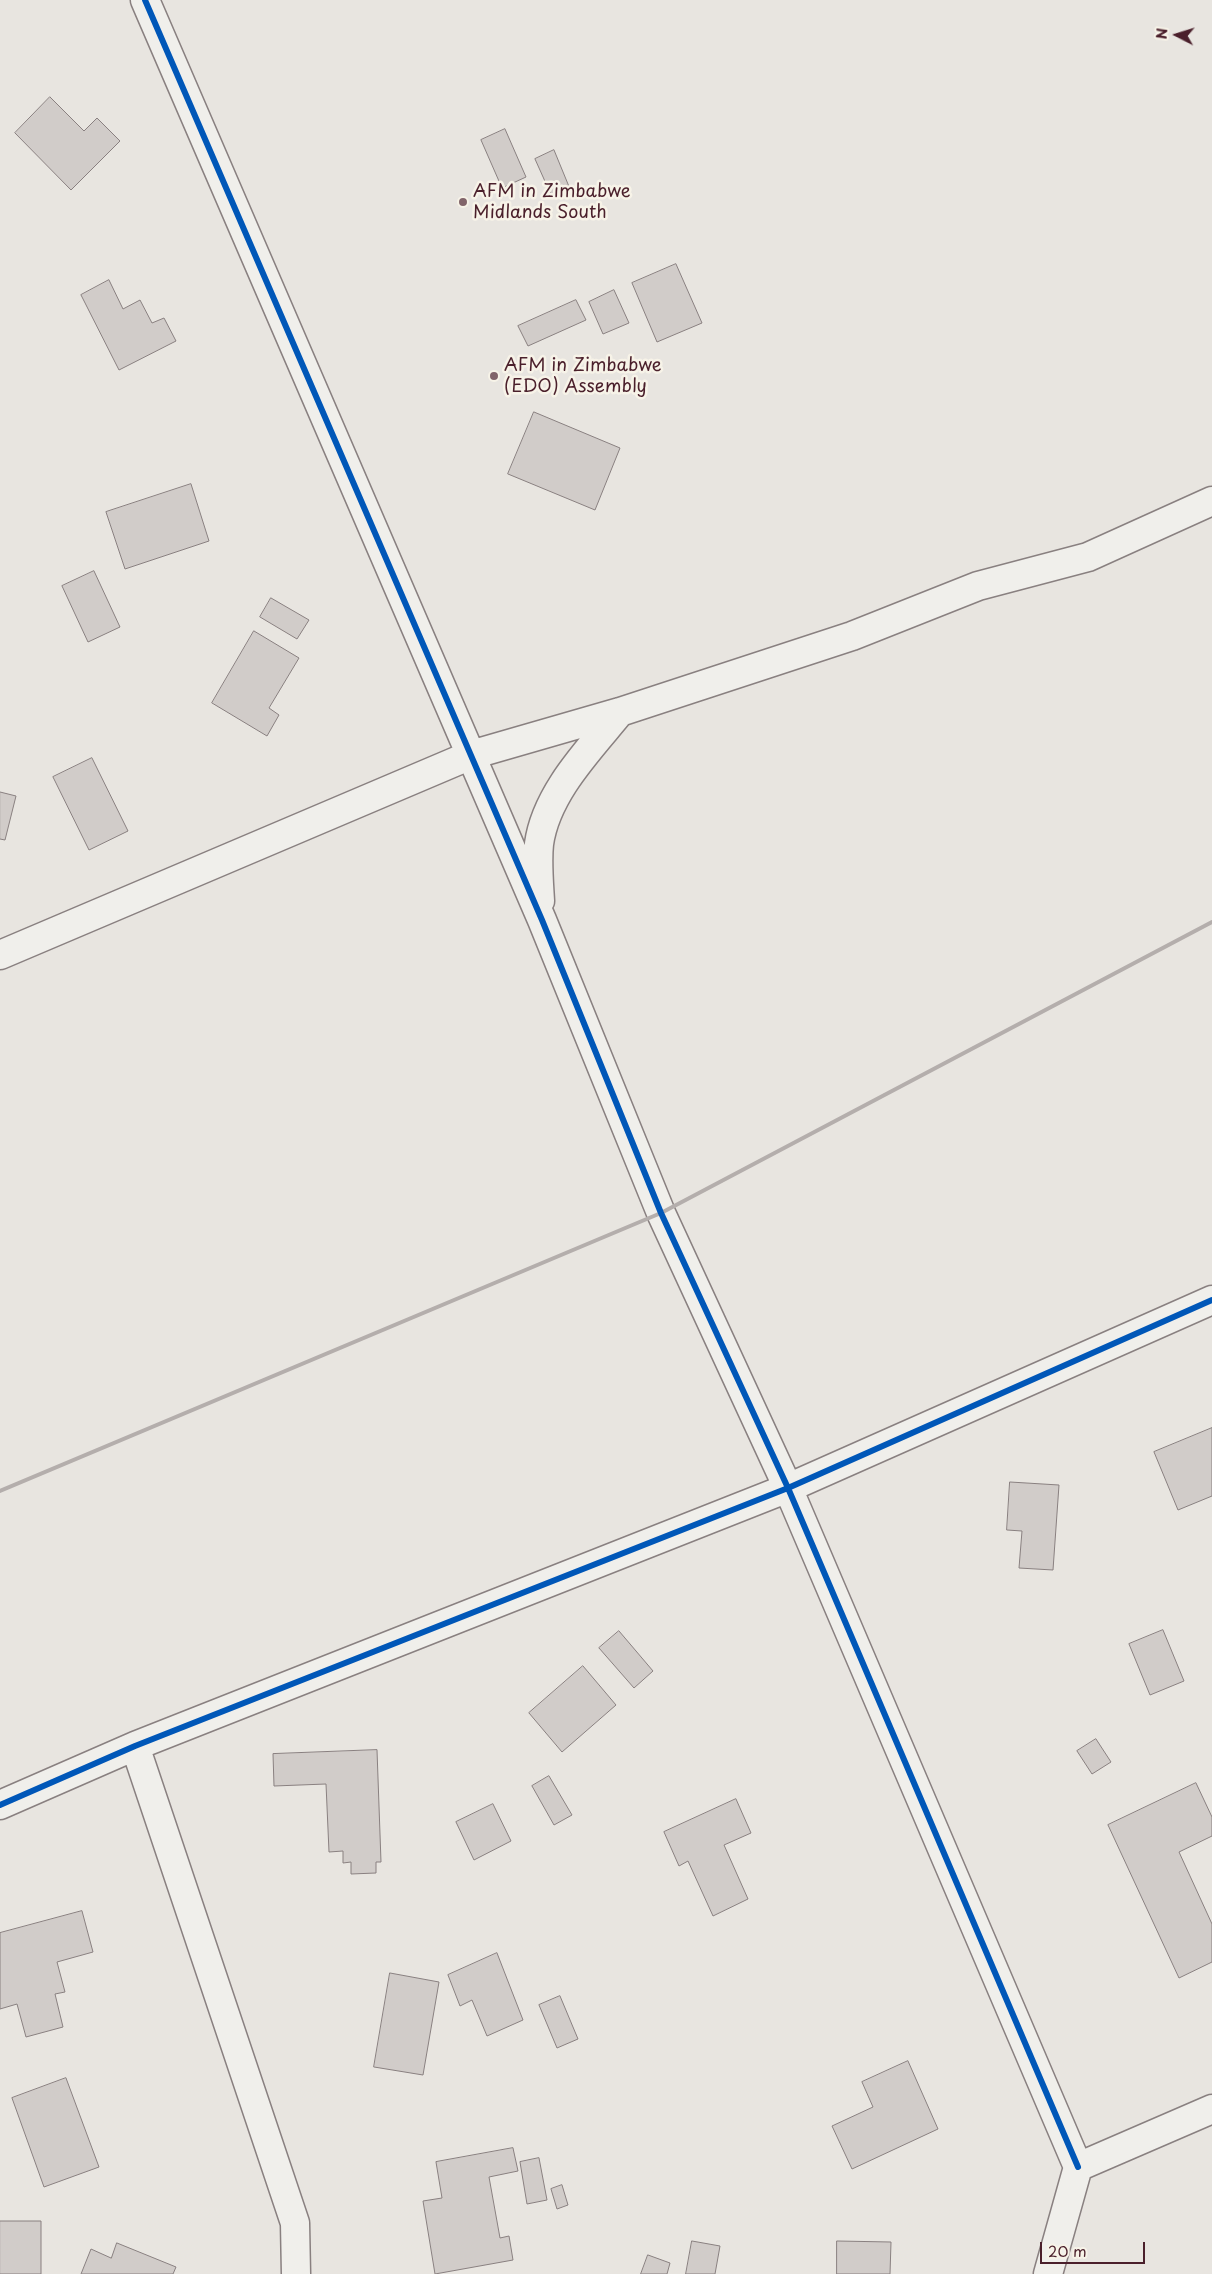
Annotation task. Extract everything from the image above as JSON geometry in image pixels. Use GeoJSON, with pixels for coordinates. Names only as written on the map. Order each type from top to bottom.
{"type":"FeatureCollection","features":[{"type":"Feature","properties":{"kind":"street"},"geometry":{"type":"LineString","coordinates":[[145,0],[542,920],[661,1213],[788,1488],[1078,2167],[1048,2274]]}},
{"type":"Feature","properties":{"kind":"street"},"geometry":{"type":"LineString","coordinates":[[0,955],[471,756],[620,712],[852,636],[978,586],[1088,557],[1212,501]]}},
{"type":"Feature","properties":{"kind":"street"},"geometry":{"type":"LineString","coordinates":[[542,920],[539,844],[552,805],[576,766],[620,712]]}},
{"type":"Feature","properties":{"kind":"street"},"geometry":{"type":"LineString","coordinates":[[0,1805],[135,1746],[788,1488],[1212,1300]]}},
{"type":"Feature","properties":{"kind":"street"},"geometry":{"type":"LineString","coordinates":[[135,1746],[295,2223],[296,2274]]}},
{"type":"Feature","properties":{"kind":"street"},"geometry":{"type":"LineString","coordinates":[[1078,2167],[1212,2109]]}},
{"type":"Feature","properties":{"kind":"building"},"geometry":{"type":"Polygon","coordinates":[[[50,97],[84,131],[97,118],[120,141],[71,190],[15,133],[50,97]]]}},
{"type":"Feature","properties":{"kind":"building"},"geometry":{"type":"Polygon","coordinates":[[[505,129],[526,177],[502,188],[481,140],[505,129]]]}},
{"type":"Feature","properties":{"kind":"building"},"geometry":{"type":"Polygon","coordinates":[[[554,150],[570,189],[552,197],[535,159],[554,150]]]}},
{"type":"Feature","properties":{"kind":"building"},"geometry":{"type":"Polygon","coordinates":[[[676,264],[702,323],[657,342],[632,283],[676,264]]]}},
{"type":"Feature","properties":{"kind":"building"},"geometry":{"type":"Polygon","coordinates":[[[109,280],[123,309],[140,300],[152,323],[164,318],[176,341],[119,370],[81,295],[109,280]]]}},
{"type":"Feature","properties":{"kind":"building"},"geometry":{"type":"Polygon","coordinates":[[[614,290],[629,323],[603,334],[589,302],[614,290]]]}},
{"type":"Feature","properties":{"kind":"building"},"geometry":{"type":"Polygon","coordinates":[[[576,300],[586,320],[528,346],[518,326],[576,300]]]}},
{"type":"Feature","properties":{"kind":"building"},"geometry":{"type":"Polygon","coordinates":[[[534,412],[620,448],[595,510],[508,474],[534,412]]]}},
{"type":"Feature","properties":{"kind":"building"},"geometry":{"type":"Polygon","coordinates":[[[191,484],[209,541],[125,569],[106,512],[191,484]]]}},
{"type":"Feature","properties":{"kind":"building"},"geometry":{"type":"Polygon","coordinates":[[[94,571],[120,627],[88,642],[62,586],[94,571]]]}},
{"type":"Feature","properties":{"kind":"building"},"geometry":{"type":"Polygon","coordinates":[[[271,598],[309,620],[297,639],[260,617],[271,598]]]}},
{"type":"Feature","properties":{"kind":"building"},"geometry":{"type":"Polygon","coordinates":[[[254,631],[299,658],[269,708],[279,715],[267,736],[212,703],[254,631]]]}},
{"type":"Feature","properties":{"kind":"building"},"geometry":{"type":"Polygon","coordinates":[[[92,758],[128,831],[89,850],[53,777],[92,758]]]}},
{"type":"Feature","properties":{"kind":"building"},"geometry":{"type":"Polygon","coordinates":[[[0,792],[16,796],[5,840],[0,839],[0,792]]]}},
{"type":"Feature","properties":{"kind":"building"},"geometry":{"type":"Polygon","coordinates":[[[1212,1428],[1212,1496],[1178,1510],[1154,1452],[1212,1428]]]}},
{"type":"Feature","properties":{"kind":"building"},"geometry":{"type":"Polygon","coordinates":[[[1010,1482],[1059,1485],[1053,1570],[1019,1568],[1022,1531],[1007,1530],[1010,1482]]]}},
{"type":"Feature","properties":{"kind":"building"},"geometry":{"type":"Polygon","coordinates":[[[1163,1630],[1184,1681],[1150,1695],[1129,1644],[1163,1630]]]}},
{"type":"Feature","properties":{"kind":"building"},"geometry":{"type":"Polygon","coordinates":[[[619,1631],[653,1671],[634,1688],[599,1648],[619,1631]]]}},
{"type":"Feature","properties":{"kind":"building"},"geometry":{"type":"Polygon","coordinates":[[[583,1666],[616,1705],[562,1752],[529,1713],[583,1666]]]}},
{"type":"Feature","properties":{"kind":"building"},"geometry":{"type":"Polygon","coordinates":[[[1096,1739],[1111,1762],[1092,1774],[1077,1751],[1096,1739]]]}},
{"type":"Feature","properties":{"kind":"building"},"geometry":{"type":"Polygon","coordinates":[[[377,1750],[381,1862],[376,1862],[376,1873],[351,1874],[351,1862],[343,1863],[343,1851],[329,1852],[326,1784],[274,1786],[273,1754],[377,1750]]]}},
{"type":"Feature","properties":{"kind":"building"},"geometry":{"type":"Polygon","coordinates":[[[549,1776],[572,1815],[554,1825],[532,1786],[549,1776]]]}},
{"type":"Feature","properties":{"kind":"building"},"geometry":{"type":"Polygon","coordinates":[[[1196,1783],[1212,1817],[1212,1836],[1179,1852],[1212,1924],[1212,1962],[1179,1978],[1108,1825],[1196,1783]]]}},
{"type":"Feature","properties":{"kind":"building"},"geometry":{"type":"Polygon","coordinates":[[[736,1799],[751,1833],[724,1845],[748,1899],[713,1916],[688,1861],[679,1866],[664,1832],[736,1799]]]}},
{"type":"Feature","properties":{"kind":"building"},"geometry":{"type":"Polygon","coordinates":[[[493,1804],[511,1841],[474,1860],[456,1822],[493,1804]]]}},
{"type":"Feature","properties":{"kind":"building"},"geometry":{"type":"Polygon","coordinates":[[[82,1911],[93,1952],[57,1962],[65,1992],[55,1994],[63,2027],[26,2037],[17,2004],[0,2009],[0,1933],[82,1911]]]}},
{"type":"Feature","properties":{"kind":"building"},"geometry":{"type":"Polygon","coordinates":[[[497,1953],[523,2020],[487,2036],[472,2000],[460,2006],[448,1975],[497,1953]]]}},
{"type":"Feature","properties":{"kind":"building"},"geometry":{"type":"Polygon","coordinates":[[[390,1973],[439,1982],[423,2075],[374,2067],[390,1973]]]}},
{"type":"Feature","properties":{"kind":"building"},"geometry":{"type":"Polygon","coordinates":[[[560,1996],[578,2039],[557,2048],[539,2005],[560,1996]]]}},
{"type":"Feature","properties":{"kind":"building"},"geometry":{"type":"Polygon","coordinates":[[[908,2061],[938,2129],[852,2169],[832,2126],[873,2107],[862,2082],[908,2061]]]}},
{"type":"Feature","properties":{"kind":"building"},"geometry":{"type":"Polygon","coordinates":[[[66,2078],[99,2167],[44,2187],[12,2098],[66,2078]]]}},
{"type":"Feature","properties":{"kind":"building"},"geometry":{"type":"Polygon","coordinates":[[[513,2148],[518,2171],[489,2177],[500,2238],[509,2236],[513,2260],[435,2274],[423,2201],[442,2198],[436,2162],[513,2148]]]}},
{"type":"Feature","properties":{"kind":"building"},"geometry":{"type":"Polygon","coordinates":[[[539,2158],[547,2200],[527,2204],[520,2162],[539,2158]]]}},
{"type":"Feature","properties":{"kind":"building"},"geometry":{"type":"Polygon","coordinates":[[[562,2185],[568,2205],[557,2209],[551,2189],[562,2185]]]}},
{"type":"Feature","properties":{"kind":"building"},"geometry":{"type":"Polygon","coordinates":[[[0,2221],[41,2221],[41,2274],[0,2274],[0,2221]]]}},
{"type":"Feature","properties":{"kind":"building"},"geometry":{"type":"Polygon","coordinates":[[[692,2241],[720,2246],[715,2274],[686,2274],[692,2241]]]}},
{"type":"Feature","properties":{"kind":"building"},"geometry":{"type":"Polygon","coordinates":[[[837,2241],[891,2242],[890,2274],[837,2274],[837,2241]]]}},
{"type":"Feature","properties":{"kind":"building"},"geometry":{"type":"Polygon","coordinates":[[[117,2243],[176,2267],[173,2274],[81,2274],[91,2249],[111,2258],[117,2243]]]}},
{"type":"Feature","properties":{"kind":"building"},"geometry":{"type":"Polygon","coordinates":[[[648,2255],[670,2263],[667,2274],[641,2274],[648,2255]]]}},
{"type":"Feature","properties":{"kind":"railway"},"geometry":{"type":"LineString","coordinates":[[0,1491],[661,1213],[1212,922]]}},
{"type":"Feature","properties":{"kind":"cycle path"},"geometry":{"type":"LineString","coordinates":[[145,0],[542,920],[661,1213],[788,1488],[1078,2167]]}},
{"type":"Feature","properties":{"kind":"cycle path"},"geometry":{"type":"LineString","coordinates":[[0,1805],[135,1746],[788,1488],[1212,1300]]}},
{"type":"Feature","properties":{"kind":"place","name":"AFM in Zimbabwe Midlands South"},"geometry":{"type":"Point","coordinates":[463,202]}},
{"type":"Feature","properties":{"kind":"place","name":"AFM in Zimbabwe (EDO) Assembly"},"geometry":{"type":"Point","coordinates":[494,376]}}]}
